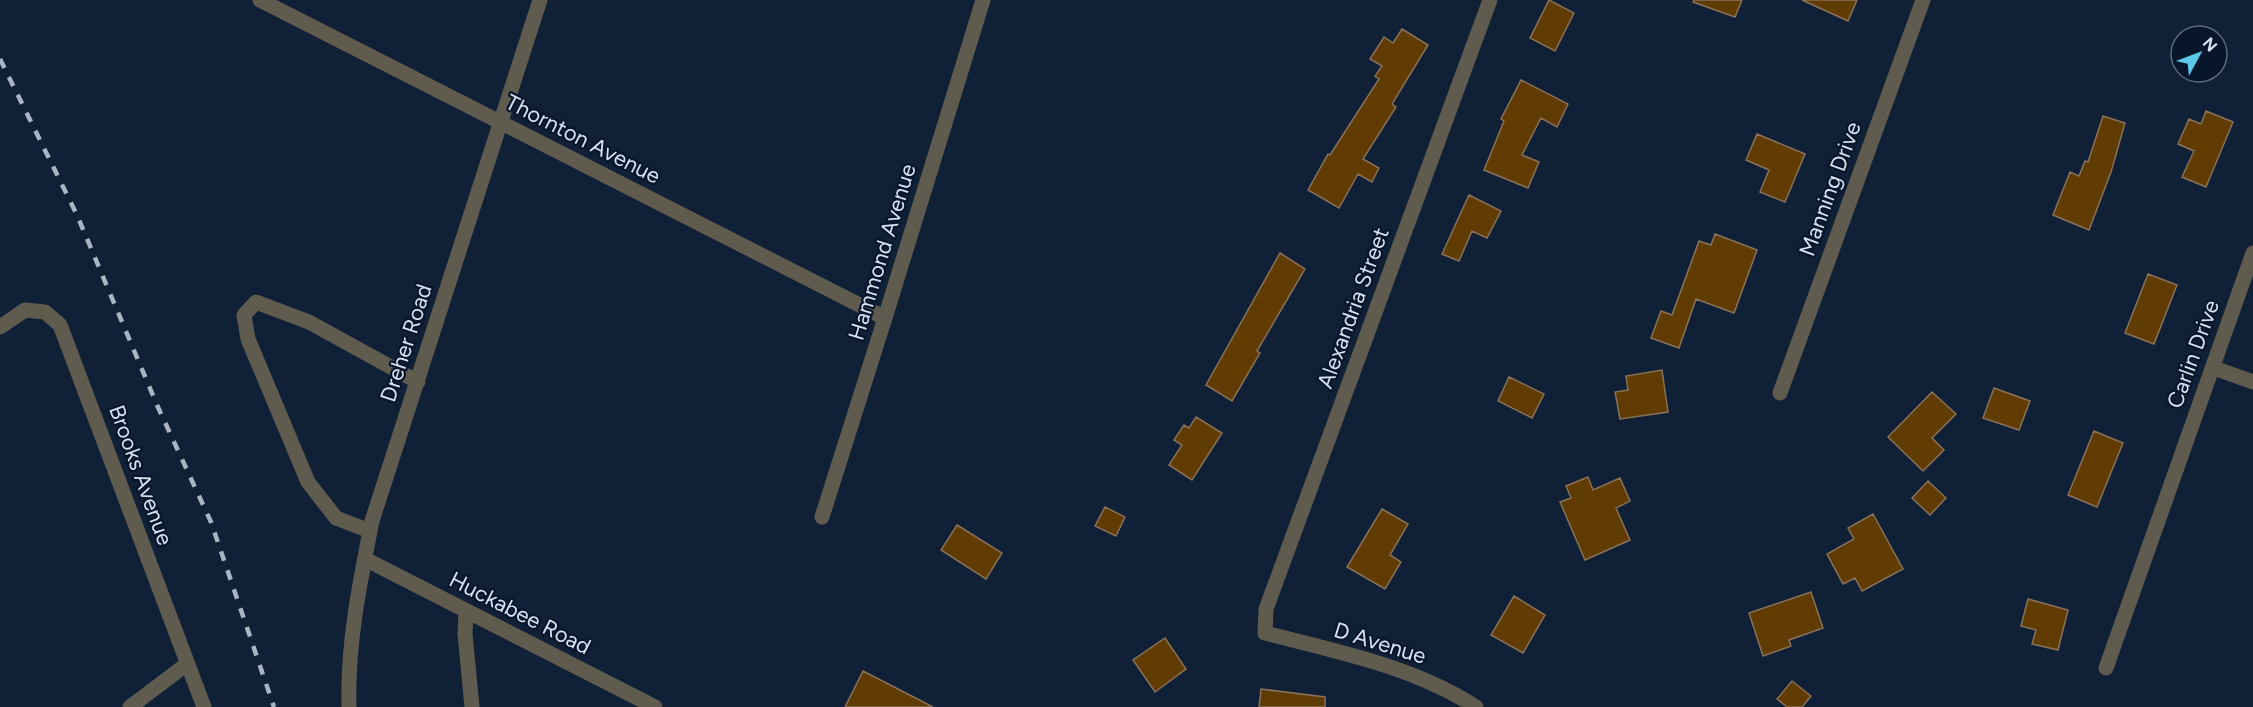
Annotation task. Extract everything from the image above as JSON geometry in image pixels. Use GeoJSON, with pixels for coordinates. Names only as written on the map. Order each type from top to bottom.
{"type":"FeatureCollection","features":[{"type":"Feature","properties":{"kind":"street","name":"Thornton Avenue"},"geometry":{"type":"LineString","coordinates":[[260,0],[885,318]]}},
{"type":"Feature","properties":{"kind":"street","name":"Dreher Road"},"geometry":{"type":"LineString","coordinates":[[349,707],[350,659],[357,598],[370,531],[540,0]]}},
{"type":"Feature","properties":{"kind":"street","name":"Hammond Avenue"},"geometry":{"type":"LineString","coordinates":[[822,517],[983,0]]}},
{"type":"Feature","properties":{"kind":"street","name":"Alexandria Street"},"geometry":{"type":"LineString","coordinates":[[1265,633],[1266,609],[1490,0]]}},
{"type":"Feature","properties":{"kind":"street","name":"Manning Drive"},"geometry":{"type":"LineString","coordinates":[[1780,393],[1923,0]]}},
{"type":"Feature","properties":{"kind":"street","name":"Carlin Drive"},"geometry":{"type":"LineString","coordinates":[[2106,668],[2174,470],[2214,368],[2253,253]]}},
{"type":"Feature","properties":{"kind":"street"},"geometry":{"type":"LineString","coordinates":[[370,531],[336,518],[308,482],[248,339],[244,315],[256,302],[309,322],[418,382]]}},
{"type":"Feature","properties":{"kind":"street","name":"Brooks Avenue"},"geometry":{"type":"LineString","coordinates":[[0,327],[25,310],[45,312],[60,325],[204,707]]}},
{"type":"Feature","properties":{"kind":"street"},"geometry":{"type":"LineString","coordinates":[[2214,368],[2253,382]]}},
{"type":"Feature","properties":{"kind":"street","name":"Huckabee Road"},"geometry":{"type":"LineString","coordinates":[[364,559],[655,707]]}},
{"type":"Feature","properties":{"kind":"street"},"geometry":{"type":"LineString","coordinates":[[466,611],[465,634],[472,707]]}},
{"type":"Feature","properties":{"kind":"street","name":"D Avenue"},"geometry":{"type":"LineString","coordinates":[[1265,633],[1375,661],[1407,672],[1439,686],[1476,707]]}},
{"type":"Feature","properties":{"kind":"street"},"geometry":{"type":"LineString","coordinates":[[130,707],[187,664]]}},
{"type":"Feature","properties":{"kind":"building"},"geometry":{"type":"Polygon","coordinates":[[[1549,0],[1574,13],[1555,51],[1530,38],[1549,0]]]}},
{"type":"Feature","properties":{"kind":"building"},"geometry":{"type":"Polygon","coordinates":[[[1694,0],[1742,0],[1735,17],[1693,2],[1694,0]]]}},
{"type":"Feature","properties":{"kind":"building"},"geometry":{"type":"Polygon","coordinates":[[[1802,0],[1857,0],[1848,21],[1802,0]]]}},
{"type":"Feature","properties":{"kind":"building"},"geometry":{"type":"Polygon","coordinates":[[[1402,29],[1428,45],[1392,104],[1396,107],[1363,159],[1379,168],[1372,182],[1358,174],[1339,208],[1308,190],[1328,154],[1330,155],[1379,79],[1375,76],[1382,66],[1370,59],[1384,37],[1393,43],[1402,29]]]}},
{"type":"Feature","properties":{"kind":"building"},"geometry":{"type":"Polygon","coordinates":[[[1521,80],[1568,104],[1557,127],[1541,118],[1522,155],[1539,162],[1528,188],[1484,170],[1504,121],[1501,119],[1521,80]]]}},
{"type":"Feature","properties":{"kind":"building"},"geometry":{"type":"Polygon","coordinates":[[[2206,111],[2233,122],[2206,187],[2182,177],[2194,151],[2178,144],[2189,119],[2201,124],[2206,111]]]}},
{"type":"Feature","properties":{"kind":"building"},"geometry":{"type":"Polygon","coordinates":[[[2103,116],[2125,123],[2111,172],[2089,230],[2053,215],[2070,172],[2079,176],[2085,161],[2088,162],[2103,116]]]}},
{"type":"Feature","properties":{"kind":"building"},"geometry":{"type":"Polygon","coordinates":[[[1757,134],[1805,154],[1785,202],[1760,192],[1769,170],[1746,160],[1757,134]]]}},
{"type":"Feature","properties":{"kind":"building"},"geometry":{"type":"Polygon","coordinates":[[[1469,195],[1501,211],[1487,238],[1472,231],[1459,261],[1442,254],[1469,195]]]}},
{"type":"Feature","properties":{"kind":"building"},"geometry":{"type":"Polygon","coordinates":[[[1715,234],[1757,250],[1734,313],[1696,299],[1679,348],[1651,338],[1661,311],[1672,315],[1699,241],[1711,245],[1715,234]]]}},
{"type":"Feature","properties":{"kind":"building"},"geometry":{"type":"Polygon","coordinates":[[[1280,253],[1305,269],[1257,351],[1260,353],[1232,401],[1206,385],[1280,253]]]}},
{"type":"Feature","properties":{"kind":"building"},"geometry":{"type":"Polygon","coordinates":[[[2148,274],[2177,285],[2154,344],[2125,333],[2148,274]]]}},
{"type":"Feature","properties":{"kind":"building"},"geometry":{"type":"Polygon","coordinates":[[[1662,370],[1668,412],[1620,419],[1615,392],[1628,390],[1626,376],[1662,370]]]}},
{"type":"Feature","properties":{"kind":"building"},"geometry":{"type":"Polygon","coordinates":[[[1509,377],[1544,394],[1532,418],[1498,401],[1509,377]]]}},
{"type":"Feature","properties":{"kind":"building"},"geometry":{"type":"Polygon","coordinates":[[[1994,388],[2030,401],[2019,430],[1983,418],[1994,388]]]}},
{"type":"Feature","properties":{"kind":"building"},"geometry":{"type":"Polygon","coordinates":[[[1932,392],[1956,414],[1932,438],[1944,450],[1923,471],[1888,437],[1932,392]]]}},
{"type":"Feature","properties":{"kind":"building"},"geometry":{"type":"Polygon","coordinates":[[[1196,417],[1222,433],[1192,480],[1169,465],[1182,445],[1174,440],[1184,425],[1189,428],[1196,417]]]}},
{"type":"Feature","properties":{"kind":"building"},"geometry":{"type":"Polygon","coordinates":[[[2094,431],[2123,443],[2097,507],[2068,495],[2094,431]]]}},
{"type":"Feature","properties":{"kind":"building"},"geometry":{"type":"Polygon","coordinates":[[[1588,477],[1593,490],[1620,478],[1630,501],[1616,508],[1630,540],[1585,560],[1560,502],[1571,498],[1566,486],[1588,477]]]}},
{"type":"Feature","properties":{"kind":"building"},"geometry":{"type":"Polygon","coordinates":[[[1928,481],[1946,498],[1930,515],[1912,498],[1928,481]]]}},
{"type":"Feature","properties":{"kind":"building"},"geometry":{"type":"Polygon","coordinates":[[[1105,507],[1125,517],[1116,536],[1095,526],[1105,507]]]}},
{"type":"Feature","properties":{"kind":"building"},"geometry":{"type":"Polygon","coordinates":[[[1382,509],[1408,524],[1390,555],[1401,562],[1385,589],[1347,567],[1382,509]]]}},
{"type":"Feature","properties":{"kind":"building"},"geometry":{"type":"Polygon","coordinates":[[[1873,514],[1903,569],[1862,591],[1855,578],[1843,584],[1827,554],[1854,539],[1848,528],[1873,514]]]}},
{"type":"Feature","properties":{"kind":"building"},"geometry":{"type":"Polygon","coordinates":[[[957,525],[1002,553],[986,579],[941,550],[957,525]]]}},
{"type":"Feature","properties":{"kind":"building"},"geometry":{"type":"Polygon","coordinates":[[[1811,592],[1823,628],[1789,640],[1791,646],[1763,656],[1749,613],[1811,592]]]}},
{"type":"Feature","properties":{"kind":"building"},"geometry":{"type":"Polygon","coordinates":[[[1514,596],[1545,615],[1523,653],[1491,635],[1514,596]]]}},
{"type":"Feature","properties":{"kind":"building"},"geometry":{"type":"Polygon","coordinates":[[[2028,599],[2068,610],[2058,650],[2032,644],[2036,630],[2021,626],[2028,599]]]}},
{"type":"Feature","properties":{"kind":"building"},"geometry":{"type":"Polygon","coordinates":[[[1165,638],[1186,669],[1155,692],[1133,660],[1165,638]]]}},
{"type":"Feature","properties":{"kind":"building"},"geometry":{"type":"Polygon","coordinates":[[[863,671],[933,707],[845,707],[863,671]]]}},
{"type":"Feature","properties":{"kind":"building"},"geometry":{"type":"Polygon","coordinates":[[[1792,681],[1811,696],[1802,707],[1787,707],[1777,699],[1792,681]]]}},
{"type":"Feature","properties":{"kind":"building"},"geometry":{"type":"Polygon","coordinates":[[[1261,689],[1325,697],[1325,707],[1259,707],[1261,689]]]}},
{"type":"Feature","properties":{"kind":"railway"},"geometry":{"type":"LineString","coordinates":[[0,59],[77,215],[157,405],[211,522],[274,707]]}}]}
